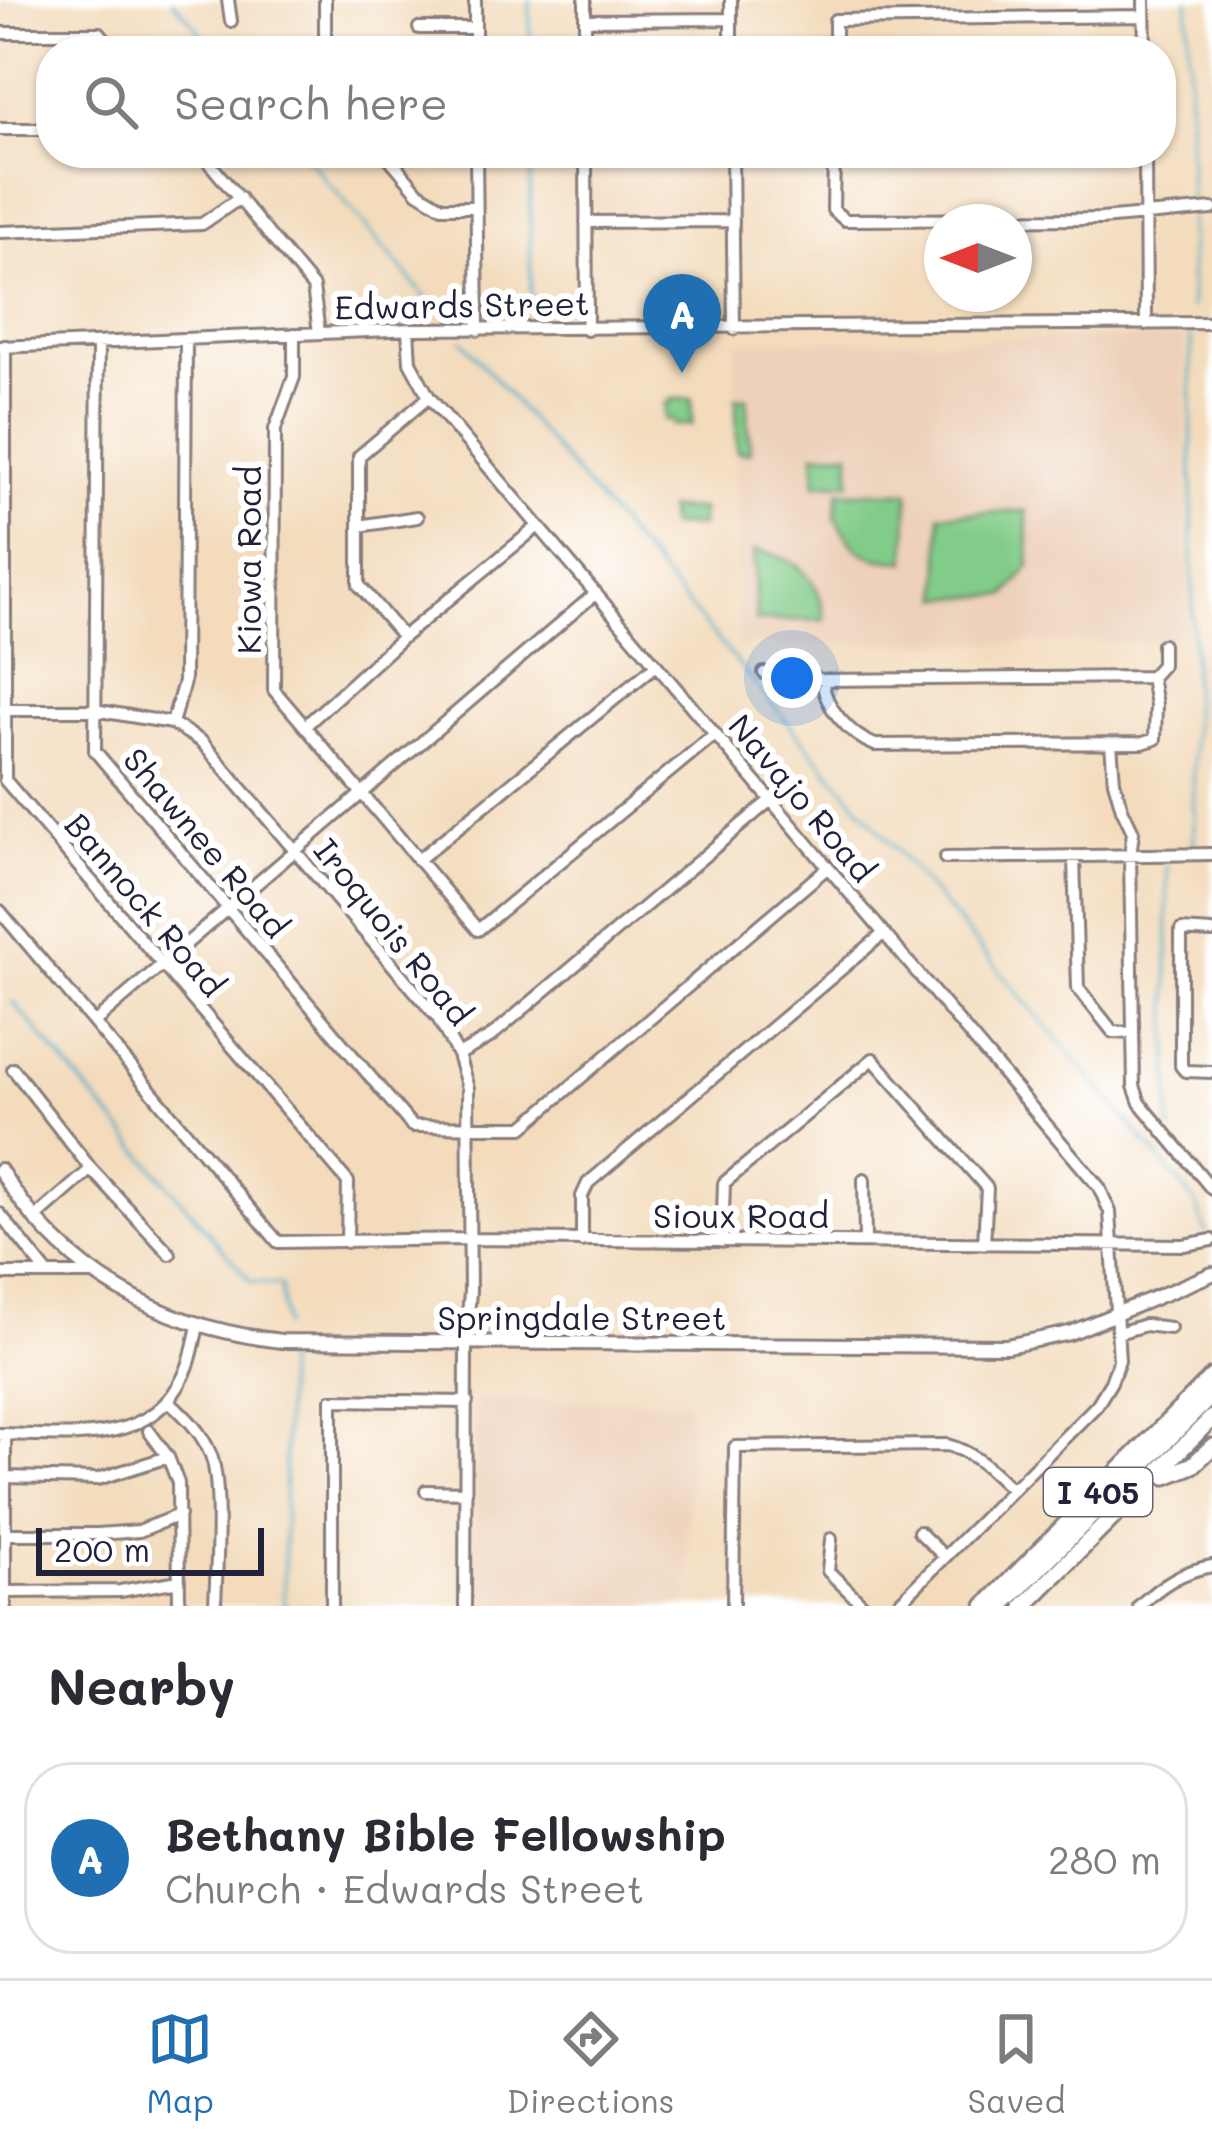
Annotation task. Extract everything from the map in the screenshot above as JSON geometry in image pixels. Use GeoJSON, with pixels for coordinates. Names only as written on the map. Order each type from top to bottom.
{"type":"FeatureCollection","features":[{"type":"Feature","properties":{"kind":"highway","name":"I 405"},"geometry":{"type":"LineString","coordinates":[[985,1606],[1212,1377]]}},
{"type":"Feature","properties":{"kind":"highway"},"geometry":{"type":"LineString","coordinates":[[1001,1606],[1212,1395]]}},
{"type":"Feature","properties":{"kind":"highway"},"geometry":{"type":"LineString","coordinates":[[1024,1606],[1212,1418]]}},
{"type":"Feature","properties":{"kind":"highway","name":"I 405"},"geometry":{"type":"LineString","coordinates":[[1038,1606],[1212,1431]]}},
{"type":"Feature","properties":{"kind":"highway"},"geometry":{"type":"LineString","coordinates":[[1166,1476],[1192,1465],[1212,1447]]}},
{"type":"Feature","properties":{"kind":"main road","name":"Springdale Street"},"geometry":{"type":"LineString","coordinates":[[0,1169],[34,1219],[93,1274],[161,1312],[198,1326],[281,1341],[1007,1346],[1058,1338],[1212,1274]]}},
{"type":"Feature","properties":{"kind":"street"},"geometry":{"type":"LineString","coordinates":[[228,0],[231,21]]}},
{"type":"Feature","properties":{"kind":"street"},"geometry":{"type":"LineString","coordinates":[[325,0],[325,36]]}},
{"type":"Feature","properties":{"kind":"street"},"geometry":{"type":"LineString","coordinates":[[475,0],[475,36]]}},
{"type":"Feature","properties":{"kind":"street"},"geometry":{"type":"LineString","coordinates":[[585,0],[585,36]]}},
{"type":"Feature","properties":{"kind":"street"},"geometry":{"type":"LineString","coordinates":[[731,0],[731,36]]}},
{"type":"Feature","properties":{"kind":"street"},"geometry":{"type":"LineString","coordinates":[[1144,0],[1144,36]]}},
{"type":"Feature","properties":{"kind":"street"},"geometry":{"type":"LineString","coordinates":[[835,36],[835,20],[1144,16]]}},
{"type":"Feature","properties":{"kind":"street"},"geometry":{"type":"LineString","coordinates":[[585,20],[731,19]]}},
{"type":"Feature","properties":{"kind":"street"},"geometry":{"type":"LineString","coordinates":[[419,28],[475,28]]}},
{"type":"Feature","properties":{"kind":"street"},"geometry":{"type":"LineString","coordinates":[[0,33],[102,36]]}},
{"type":"Feature","properties":{"kind":"street"},"geometry":{"type":"LineString","coordinates":[[0,129],[36,129]]}},
{"type":"Feature","properties":{"kind":"street"},"geometry":{"type":"LineString","coordinates":[[214,168],[313,287],[319,333]]}},
{"type":"Feature","properties":{"kind":"street"},"geometry":{"type":"LineString","coordinates":[[398,168],[418,192],[442,207],[476,207]]}},
{"type":"Feature","properties":{"kind":"street"},"geometry":{"type":"LineString","coordinates":[[476,168],[478,330]]}},
{"type":"Feature","properties":{"kind":"street"},"geometry":{"type":"LineString","coordinates":[[586,168],[587,329]]}},
{"type":"Feature","properties":{"kind":"street"},"geometry":{"type":"LineString","coordinates":[[732,168],[734,329]]}},
{"type":"Feature","properties":{"kind":"street"},"geometry":{"type":"LineString","coordinates":[[834,168],[833,210],[845,220],[1101,220],[1212,208]]}},
{"type":"Feature","properties":{"kind":"street"},"geometry":{"type":"LineString","coordinates":[[1145,168],[1146,324]]}},
{"type":"Feature","properties":{"kind":"street"},"geometry":{"type":"LineString","coordinates":[[0,232],[202,224],[240,199]]}},
{"type":"Feature","properties":{"kind":"street"},"geometry":{"type":"LineString","coordinates":[[586,222],[733,220]]}},
{"type":"Feature","properties":{"kind":"street","name":"Edwards Street"},"geometry":{"type":"LineString","coordinates":[[3,346],[408,329],[1212,323]]}},
{"type":"Feature","properties":{"kind":"street","name":"Navajo Road"},"geometry":{"type":"LineString","coordinates":[[408,329],[410,362],[429,397],[1100,1187],[1110,1212],[1118,1333]]}},
{"type":"Feature","properties":{"kind":"street","name":"Kiowa Road"},"geometry":{"type":"LineString","coordinates":[[294,334],[294,377],[275,429],[274,690],[478,930],[716,734]]}},
{"type":"Feature","properties":{"kind":"street"},"geometry":{"type":"LineString","coordinates":[[3,710],[94,710],[172,723],[184,682],[186,339]]}},
{"type":"Feature","properties":{"kind":"street","name":"Shawnee Road"},"geometry":{"type":"LineString","coordinates":[[98,343],[95,751],[412,1126],[523,1127],[827,868]]}},
{"type":"Feature","properties":{"kind":"street","name":"Bannock Road"},"geometry":{"type":"LineString","coordinates":[[3,346],[5,780],[348,1182],[347,1242]]}},
{"type":"Feature","properties":{"kind":"street"},"geometry":{"type":"LineString","coordinates":[[403,637],[358,585],[359,456],[429,397]]}},
{"type":"Feature","properties":{"kind":"street"},"geometry":{"type":"LineString","coordinates":[[359,526],[417,518]]}},
{"type":"Feature","properties":{"kind":"street"},"geometry":{"type":"LineString","coordinates":[[305,726],[403,637],[537,527]]}},
{"type":"Feature","properties":{"kind":"street"},"geometry":{"type":"LineString","coordinates":[[0,911],[95,1022],[596,593]]}},
{"type":"Feature","properties":{"kind":"street"},"geometry":{"type":"LineString","coordinates":[[764,673],[823,680],[1151,677],[1162,665],[1162,645]]}},
{"type":"Feature","properties":{"kind":"street"},"geometry":{"type":"LineString","coordinates":[[418,860],[656,666]]}},
{"type":"Feature","properties":{"kind":"street"},"geometry":{"type":"LineString","coordinates":[[823,680],[823,694],[839,716],[857,737],[875,745],[1111,744],[1155,739],[1151,677]]}},
{"type":"Feature","properties":{"kind":"street","name":"Iroquois Road"},"geometry":{"type":"LineString","coordinates":[[172,723],[202,742],[438,1018],[458,1055],[467,1088],[469,1126],[465,1606]]}},
{"type":"Feature","properties":{"kind":"street"},"geometry":{"type":"LineString","coordinates":[[1111,744],[1114,781],[1132,832],[1134,1086],[1140,1103],[1212,1189]]}},
{"type":"Feature","properties":{"kind":"street"},"geometry":{"type":"LineString","coordinates":[[458,1055],[490,1037],[772,799]]}},
{"type":"Feature","properties":{"kind":"street"},"geometry":{"type":"LineString","coordinates":[[945,858],[1212,854]]}},
{"type":"Feature","properties":{"kind":"street"},"geometry":{"type":"LineString","coordinates":[[1074,858],[1078,988],[1113,1031],[1132,1033]]}},
{"type":"Feature","properties":{"kind":"street"},"geometry":{"type":"LineString","coordinates":[[1212,932],[1181,930],[1181,1066],[1186,1072],[1212,1072]]}},
{"type":"Feature","properties":{"kind":"street"},"geometry":{"type":"LineString","coordinates":[[582,1241],[581,1196],[589,1183],[883,934]]}},
{"type":"Feature","properties":{"kind":"street","name":"Sioux Road"},"geometry":{"type":"LineString","coordinates":[[95,1022],[278,1242],[1208,1242]]}},
{"type":"Feature","properties":{"kind":"street"},"geometry":{"type":"LineString","coordinates":[[722,1242],[724,1183],[873,1059],[987,1188],[984,1244]]}},
{"type":"Feature","properties":{"kind":"street"},"geometry":{"type":"LineString","coordinates":[[13,1069],[91,1168],[170,1254]]}},
{"type":"Feature","properties":{"kind":"street"},"geometry":{"type":"LineString","coordinates":[[34,1219],[91,1168]]}},
{"type":"Feature","properties":{"kind":"street"},"geometry":{"type":"LineString","coordinates":[[864,1179],[865,1241]]}},
{"type":"Feature","properties":{"kind":"street"},"geometry":{"type":"LineString","coordinates":[[0,1214],[48,1274]]}},
{"type":"Feature","properties":{"kind":"street"},"geometry":{"type":"LineString","coordinates":[[0,1274],[93,1274]]}},
{"type":"Feature","properties":{"kind":"street"},"geometry":{"type":"LineString","coordinates":[[896,1606],[1097,1405],[1119,1360],[1118,1333],[1144,1325],[1170,1328]]}},
{"type":"Feature","properties":{"kind":"street"},"geometry":{"type":"LineString","coordinates":[[178,1581],[65,1599],[5,1599],[2,1434],[102,1435],[145,1420],[169,1401],[188,1366],[198,1326]]}},
{"type":"Feature","properties":{"kind":"street"},"geometry":{"type":"LineString","coordinates":[[332,1606],[332,1400],[467,1402]]}},
{"type":"Feature","properties":{"kind":"street"},"geometry":{"type":"LineString","coordinates":[[169,1401],[195,1426],[213,1457],[215,1606]]}},
{"type":"Feature","properties":{"kind":"street"},"geometry":{"type":"LineString","coordinates":[[149,1431],[168,1457],[178,1483],[178,1606]]}},
{"type":"Feature","properties":{"kind":"street"},"geometry":{"type":"LineString","coordinates":[[734,1606],[735,1447],[947,1445],[980,1459],[1012,1490]]}},
{"type":"Feature","properties":{"kind":"street"},"geometry":{"type":"LineString","coordinates":[[3,1477],[98,1479],[168,1457]]}},
{"type":"Feature","properties":{"kind":"street"},"geometry":{"type":"LineString","coordinates":[[426,1491],[466,1492]]}},
{"type":"Feature","properties":{"kind":"street"},"geometry":{"type":"LineString","coordinates":[[6,1534],[140,1531],[178,1515]]}},
{"type":"Feature","properties":{"kind":"street"},"geometry":{"type":"LineString","coordinates":[[919,1532],[945,1557]]}},
{"type":"Feature","properties":{"kind":"street"},"geometry":{"type":"LineString","coordinates":[[831,1539],[828,1571],[864,1606]]}},
{"type":"Feature","properties":{"kind":"street"},"geometry":{"type":"LineString","coordinates":[[1139,1606],[1190,1569],[1212,1566]]}},
{"type":"Feature","properties":{"kind":"street"},"geometry":{"type":"LineString","coordinates":[[121,1591],[121,1606]]}},
{"type":"Feature","properties":{"kind":"shaded area"},"geometry":{"type":"Polygon","coordinates":[[[1185,337],[1187,641],[738,645],[736,343],[1185,337]]]}},
{"type":"Feature","properties":{"kind":"shaded area"},"geometry":{"type":"Polygon","coordinates":[[[477,1399],[689,1401],[688,1606],[474,1606],[477,1399]]]}},
{"type":"Feature","properties":{"kind":"green space"},"geometry":{"type":"Polygon","coordinates":[[[736,398],[747,398],[750,452],[737,452],[736,398]]]}},
{"type":"Feature","properties":{"kind":"green space"},"geometry":{"type":"Polygon","coordinates":[[[692,399],[692,425],[665,420],[665,403],[692,399]]]}},
{"type":"Feature","properties":{"kind":"green space"},"geometry":{"type":"Polygon","coordinates":[[[850,452],[850,483],[816,484],[815,453],[850,452]]]}},
{"type":"Feature","properties":{"kind":"green space"},"geometry":{"type":"Polygon","coordinates":[[[839,492],[909,492],[906,561],[870,556],[849,539],[835,516],[839,492]]]}},
{"type":"Feature","properties":{"kind":"green space"},"geometry":{"type":"Polygon","coordinates":[[[668,509],[701,509],[701,526],[669,526],[668,509]]]}},
{"type":"Feature","properties":{"kind":"green space"},"geometry":{"type":"Polygon","coordinates":[[[1026,511],[1030,566],[1007,595],[941,598],[940,514],[1026,511]]]}},
{"type":"Feature","properties":{"kind":"green space"},"geometry":{"type":"Polygon","coordinates":[[[754,551],[782,557],[803,571],[818,592],[825,620],[756,621],[754,551]]]}},
{"type":"Feature","properties":{"kind":"waterway"},"geometry":{"type":"LineString","coordinates":[[173,0],[204,36]]}},
{"type":"Feature","properties":{"kind":"waterway"},"geometry":{"type":"LineString","coordinates":[[530,0],[530,36]]}},
{"type":"Feature","properties":{"kind":"waterway"},"geometry":{"type":"LineString","coordinates":[[1188,0],[1190,201]]}},
{"type":"Feature","properties":{"kind":"waterway"},"geometry":{"type":"LineString","coordinates":[[316,168],[435,308]]}},
{"type":"Feature","properties":{"kind":"waterway"},"geometry":{"type":"LineString","coordinates":[[530,168],[531,317]]}},
{"type":"Feature","properties":{"kind":"waterway"},"geometry":{"type":"LineString","coordinates":[[1190,218],[1191,308]]}},
{"type":"Feature","properties":{"kind":"waterway"},"geometry":{"type":"LineString","coordinates":[[1191,337],[1194,843]]}},
{"type":"Feature","properties":{"kind":"waterway"},"geometry":{"type":"LineString","coordinates":[[462,340],[1181,1184],[1196,1204],[1206,1232]]}},
{"type":"Feature","properties":{"kind":"waterway"},"geometry":{"type":"LineString","coordinates":[[1167,865],[1170,1130]]}},
{"type":"Feature","properties":{"kind":"waterway"},"geometry":{"type":"LineString","coordinates":[[13,1002],[251,1282],[281,1285],[284,1326]]}},
{"type":"Feature","properties":{"kind":"waterway"},"geometry":{"type":"LineString","coordinates":[[284,1606],[285,1354]]}},
{"type":"Feature","properties":{"kind":"place","name":"Bethany Bible Fellowship"},"geometry":{"type":"Point","coordinates":[682,373]}}]}
